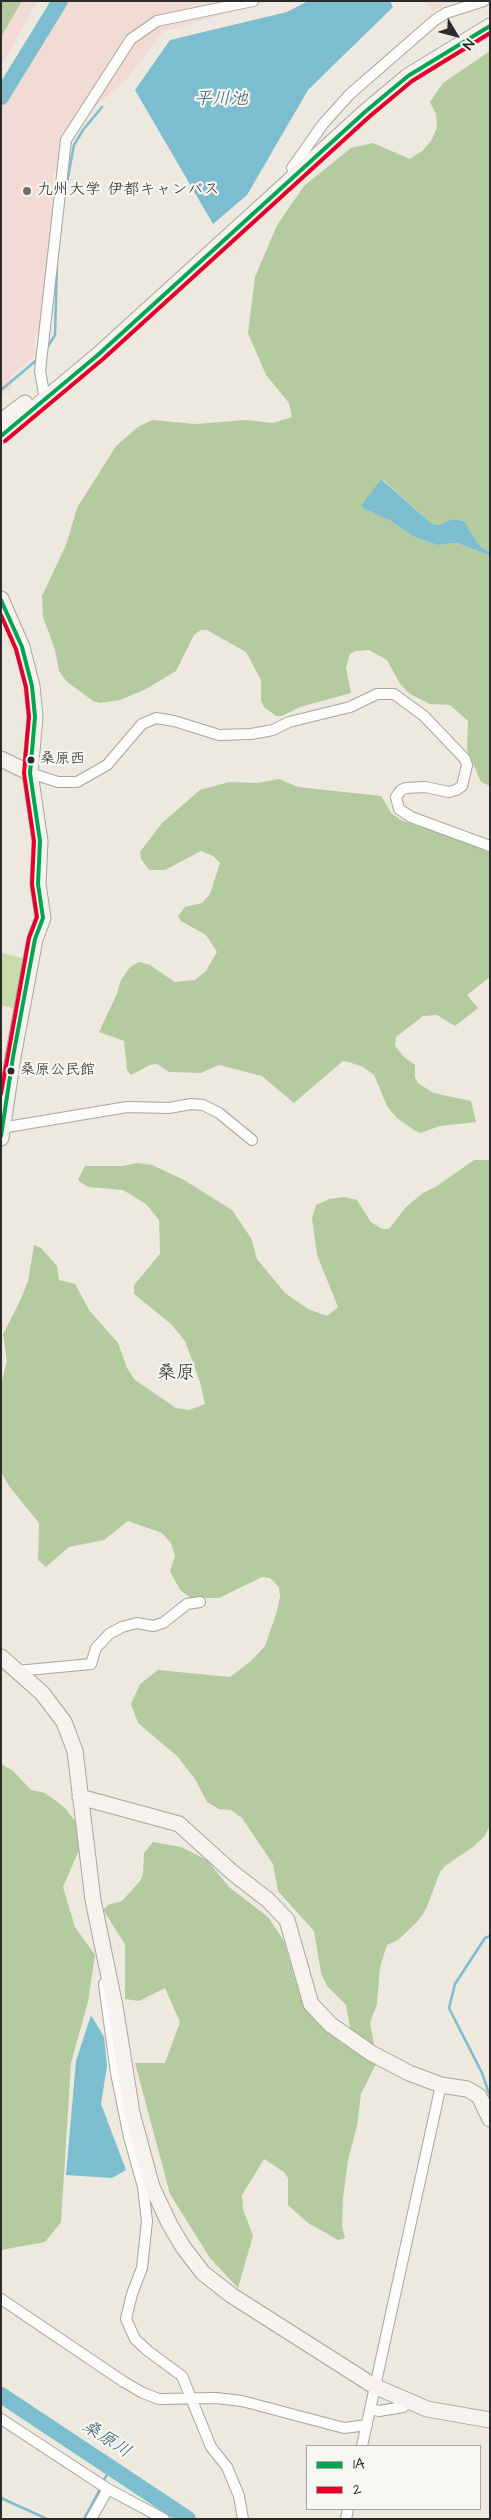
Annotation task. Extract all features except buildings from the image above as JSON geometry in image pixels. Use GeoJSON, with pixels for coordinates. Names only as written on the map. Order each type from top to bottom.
{"type":"FeatureCollection","features":[{"type":"Feature","properties":{"kind":"street"},"geometry":{"type":"LineString","coordinates":[[295,175],[292,168],[323,124],[350,94],[435,20],[446,13],[484,1]]}},
{"type":"Feature","properties":{"kind":"street"},"geometry":{"type":"LineString","coordinates":[[44,395],[40,371],[42,346],[66,140],[131,39],[157,21],[253,2]]}},
{"type":"Feature","properties":{"kind":"street"},"geometry":{"type":"LineString","coordinates":[[1,421],[44,395],[98,354],[295,175],[408,76],[490,26]]}},
{"type":"Feature","properties":{"kind":"street"},"geometry":{"type":"LineString","coordinates":[[1,436],[44,395]]}},
{"type":"Feature","properties":{"kind":"street"},"geometry":{"type":"LineString","coordinates":[[1,598],[22,647],[32,686],[35,717],[30,773],[40,841],[38,884],[43,918],[35,939],[13,1057],[2,1131],[127,1107],[169,1108],[191,1104],[203,1105],[219,1113],[252,1140]]}},
{"type":"Feature","properties":{"kind":"street"},"geometry":{"type":"LineString","coordinates":[[1,759],[30,773],[58,782],[77,782],[107,766],[115,759],[142,724],[156,718],[174,721],[218,735],[258,733],[289,722],[350,707],[377,694],[394,694],[424,716],[465,759],[467,764],[462,786],[456,790],[449,792],[425,787],[406,788],[401,790],[396,797],[399,809],[411,817],[490,846]]}},
{"type":"Feature","properties":{"kind":"street"},"geometry":{"type":"LineString","coordinates":[[17,1671],[91,1664],[96,1648],[109,1634],[122,1627],[137,1623],[153,1626],[163,1623],[187,1604],[200,1602]]}},
{"type":"Feature","properties":{"kind":"street"},"geometry":{"type":"LineString","coordinates":[[1,1657],[42,1693],[64,1722],[75,1752],[97,1924],[115,2006],[123,2064],[139,2140],[152,2186],[183,2248],[203,2273],[231,2296],[374,2386],[427,2410],[490,2420]]}},
{"type":"Feature","properties":{"kind":"street"},"geometry":{"type":"LineString","coordinates":[[80,1797],[179,1824],[233,1873],[268,1900],[287,1920],[311,2004],[331,2025],[378,2057],[409,2073],[441,2086],[467,2089],[479,2096],[490,2119]]}},
{"type":"Feature","properties":{"kind":"street"},"geometry":{"type":"LineString","coordinates":[[97,1924],[95,1936],[116,2073],[129,2137],[143,2188],[147,2221],[142,2268],[132,2294],[126,2318],[135,2339],[148,2352],[182,2376],[211,2447],[227,2467],[239,2496],[243,2519]]}},
{"type":"Feature","properties":{"kind":"street"},"geometry":{"type":"LineString","coordinates":[[362,2445],[441,2086]]}},
{"type":"Feature","properties":{"kind":"street"},"geometry":{"type":"LineString","coordinates":[[1,2299],[143,2394],[159,2399],[216,2398],[242,2401],[344,2428],[367,2425]]}},
{"type":"Feature","properties":{"kind":"street"},"geometry":{"type":"LineString","coordinates":[[370,2409],[379,2411],[403,2407],[408,2403]]}},
{"type":"Feature","properties":{"kind":"street"},"geometry":{"type":"LineString","coordinates":[[1,2419],[108,2489],[164,2519]]}},
{"type":"Feature","properties":{"kind":"street"},"geometry":{"type":"LineString","coordinates":[[91,2519],[108,2489]]}},
{"type":"Feature","properties":{"kind":"shaded area"},"geometry":{"type":"Polygon","coordinates":[[[1,1],[38,1],[1,66],[1,1]]]}},
{"type":"Feature","properties":{"kind":"shaded area","name":"九州大学 伊都キャンパス"},"geometry":{"type":"Polygon","coordinates":[[[56,1],[269,1],[163,32],[128,78],[95,107],[91,114],[88,113],[69,149],[62,172],[53,171],[53,211],[42,316],[35,338],[36,355],[10,377],[12,387],[1,396],[1,105],[6,100],[49,22],[47,18],[56,1]]]}},
{"type":"Feature","properties":{"kind":"shaded area"},"geometry":{"type":"Polygon","coordinates":[[[425,1],[454,1],[433,11],[425,1]]]}},
{"type":"Feature","properties":{"kind":"green space"},"geometry":{"type":"Polygon","coordinates":[[[2,1],[22,1],[1,37],[1,3],[2,1]]]}},
{"type":"Feature","properties":{"kind":"green space"},"geometry":{"type":"Polygon","coordinates":[[[490,51],[490,553],[479,545],[464,521],[452,519],[439,525],[432,524],[382,479],[367,510],[391,521],[412,536],[437,545],[457,543],[490,556],[490,786],[481,782],[467,750],[468,721],[450,705],[430,704],[410,694],[400,684],[387,660],[369,650],[356,651],[350,654],[346,668],[351,693],[300,707],[282,716],[276,716],[264,707],[261,701],[261,680],[246,652],[207,630],[201,630],[194,635],[176,671],[146,689],[120,700],[100,703],[93,701],[66,681],[59,671],[55,650],[43,617],[42,596],[66,545],[77,508],[116,446],[138,427],[152,420],[195,424],[246,420],[273,423],[292,417],[289,403],[266,375],[248,333],[255,277],[277,225],[304,186],[351,148],[373,143],[410,159],[422,151],[431,141],[437,128],[436,114],[430,102],[443,83],[490,51]]]}},
{"type":"Feature","properties":{"kind":"green space"},"geometry":{"type":"Polygon","coordinates":[[[279,779],[298,787],[381,796],[392,814],[403,821],[468,843],[490,853],[490,977],[467,995],[478,1008],[455,1026],[437,1015],[423,1016],[396,1037],[395,1046],[404,1057],[415,1065],[415,1078],[419,1084],[434,1093],[471,1101],[476,1122],[440,1126],[420,1133],[397,1118],[387,1106],[374,1075],[363,1067],[343,1061],[294,1103],[262,1076],[219,1065],[201,1073],[169,1072],[157,1064],[150,1065],[131,1075],[127,1070],[124,1041],[99,1032],[116,996],[121,980],[130,967],[139,962],[150,965],[175,982],[195,980],[206,971],[217,952],[206,935],[181,921],[178,916],[185,907],[202,903],[210,894],[220,863],[213,856],[201,851],[165,870],[149,870],[141,859],[140,852],[162,823],[200,790],[229,782],[257,783],[279,779]]]}},
{"type":"Feature","properties":{"kind":"green space"},"geometry":{"type":"Polygon","coordinates":[[[1,953],[23,958],[16,1009],[1,1005],[1,953]]]}},
{"type":"Feature","properties":{"kind":"green space"},"geometry":{"type":"Polygon","coordinates":[[[474,1160],[490,1160],[490,1825],[485,1836],[473,1847],[445,1866],[440,1872],[426,1909],[418,1921],[398,1940],[387,1945],[380,1967],[377,2004],[370,2023],[374,2044],[355,2039],[351,2034],[346,2005],[327,1986],[321,1973],[314,1931],[278,1891],[273,1864],[242,1818],[231,1810],[219,1809],[207,1802],[195,1779],[177,1756],[138,1723],[131,1704],[140,1684],[158,1670],[230,1677],[251,1661],[265,1646],[277,1611],[280,1596],[279,1587],[270,1578],[262,1577],[219,1598],[191,1598],[180,1590],[170,1571],[175,1556],[171,1543],[162,1533],[128,1521],[104,1540],[69,1547],[46,1567],[38,1560],[39,1523],[9,1486],[1,1472],[1,1384],[7,1361],[3,1334],[28,1281],[34,1245],[41,1248],[57,1266],[59,1280],[75,1284],[89,1310],[118,1343],[127,1368],[135,1380],[176,1408],[189,1410],[205,1404],[200,1382],[185,1341],[171,1324],[134,1294],[134,1285],[160,1254],[159,1220],[146,1204],[123,1190],[89,1187],[83,1184],[78,1180],[85,1166],[123,1166],[137,1163],[152,1165],[184,1180],[232,1210],[251,1238],[257,1259],[285,1293],[308,1309],[327,1316],[338,1307],[317,1255],[312,1218],[316,1205],[329,1199],[344,1197],[357,1200],[371,1222],[382,1229],[389,1229],[406,1207],[423,1193],[437,1186],[474,1160]]]}},
{"type":"Feature","properties":{"kind":"green space"},"geometry":{"type":"Polygon","coordinates":[[[1,1764],[13,1771],[31,1790],[45,1793],[56,1801],[66,1809],[75,1821],[80,1834],[79,1850],[63,1887],[75,1927],[95,1955],[88,2002],[71,2063],[61,2222],[45,2242],[1,2250],[1,1764]]]}},
{"type":"Feature","properties":{"kind":"green space"},"geometry":{"type":"Polygon","coordinates":[[[153,1842],[181,1847],[207,1860],[229,1887],[268,1917],[284,1941],[296,1983],[328,2028],[341,2043],[377,2062],[361,2094],[357,2126],[348,2160],[343,2198],[342,2226],[345,2238],[338,2240],[308,2223],[288,2205],[288,2178],[284,2172],[264,2159],[242,2195],[243,2209],[253,2236],[238,2288],[210,2258],[170,2194],[135,2063],[165,2063],[180,2022],[165,1988],[139,2001],[125,1999],[125,1944],[103,1910],[108,1905],[122,1901],[140,1881],[143,1875],[144,1853],[153,1842]]]}},
{"type":"Feature","properties":{"kind":"water","name":"平川池"},"geometry":{"type":"Polygon","coordinates":[[[308,1],[390,1],[393,7],[308,90],[247,195],[213,224],[135,90],[170,40],[287,12],[308,1]]]}},
{"type":"Feature","properties":{"kind":"water"},"geometry":{"type":"Polygon","coordinates":[[[381,479],[432,524],[439,525],[452,519],[464,521],[479,545],[490,553],[490,556],[457,543],[437,545],[412,536],[391,521],[361,506],[381,479]]]}},
{"type":"Feature","properties":{"kind":"water"},"geometry":{"type":"Polygon","coordinates":[[[91,2015],[104,2037],[107,2066],[101,2104],[126,2170],[112,2178],[66,2175],[76,2061],[91,2015]]]}},
{"type":"Feature","properties":{"kind":"waterway","name":"桑原川"},"geometry":{"type":"LineString","coordinates":[[1,97],[60,1]]}},
{"type":"Feature","properties":{"kind":"waterway"},"geometry":{"type":"LineString","coordinates":[[65,193],[74,145],[83,130],[102,107]]}},
{"type":"Feature","properties":{"kind":"waterway"},"geometry":{"type":"LineString","coordinates":[[45,351],[55,335],[57,265]]}},
{"type":"Feature","properties":{"kind":"waterway"},"geometry":{"type":"LineString","coordinates":[[1,390],[38,359]]}},
{"type":"Feature","properties":{"kind":"waterway"},"geometry":{"type":"LineString","coordinates":[[490,1936],[485,1938],[455,1984],[449,2008],[482,2073],[490,2096]]}},
{"type":"Feature","properties":{"kind":"waterway","name":"桑原川"},"geometry":{"type":"LineString","coordinates":[[1,2395],[188,2519]]}},
{"type":"Feature","properties":{"kind":"waterway"},"geometry":{"type":"LineString","coordinates":[[103,2482],[110,2469]]}},
{"type":"Feature","properties":{"kind":"waterway"},"geometry":{"type":"LineString","coordinates":[[84,2519],[101,2487]]}},
{"type":"Feature","properties":{"kind":"waterway"},"geometry":{"type":"LineString","coordinates":[[1,2498],[47,2519]]}},
{"type":"Feature","properties":{"kind":"transit line","name":"1A"},"geometry":{"type":"LineString","coordinates":[[1,436],[99,354],[366,111],[408,76],[490,26]]}},
{"type":"Feature","properties":{"kind":"transit line","name":"2"},"geometry":{"type":"LineString","coordinates":[[5,441],[103,359],[370,116],[412,81],[490,33]]}},
{"type":"Feature","properties":{"kind":"transit line","name":"1A"},"geometry":{"type":"LineString","coordinates":[[1,600],[22,647],[32,686],[35,717],[30,773],[40,841],[38,884],[43,918],[35,939],[13,1057],[1,1136]]}},
{"type":"Feature","properties":{"kind":"transit line","name":"2"},"geometry":{"type":"LineString","coordinates":[[1,615],[16,649],[26,687],[29,717],[24,773],[34,841],[32,884],[37,917],[29,938],[1,1094]]}},
{"type":"Feature","properties":{"kind":"place","name":"九州大学 伊都キャンパス"},"geometry":{"type":"Point","coordinates":[27,191]}},
{"type":"Feature","properties":{"kind":"place","name":"桑原西"},"geometry":{"type":"Point","coordinates":[31,760]}},
{"type":"Feature","properties":{"kind":"place","name":"桑原公民館"},"geometry":{"type":"Point","coordinates":[11,1071]}},
{"type":"Feature","properties":{"kind":"district","name":"桑原"},"geometry":{"type":"Point","coordinates":[176,1374]}}]}
